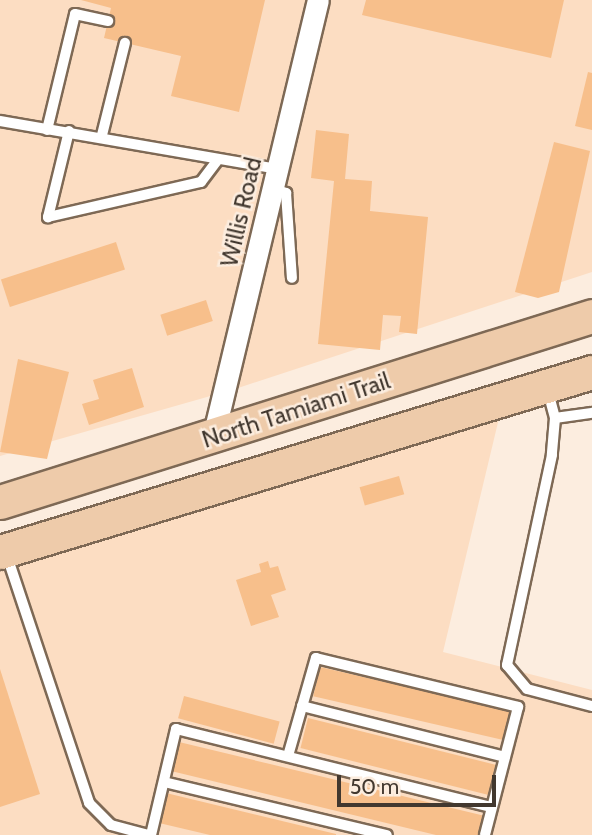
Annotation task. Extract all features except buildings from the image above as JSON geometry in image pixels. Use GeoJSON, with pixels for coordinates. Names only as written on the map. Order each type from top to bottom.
{"type":"FeatureCollection","features":[{"type":"Feature","properties":{"kind":"main road","name":"North Tamiami Trail"},"geometry":{"type":"LineString","coordinates":[[0,502],[214,437],[592,316]]}},
{"type":"Feature","properties":{"kind":"main road","name":"North Tamiami Trail"},"geometry":{"type":"LineString","coordinates":[[3,552],[592,372]]}},
{"type":"Feature","properties":{"kind":"main road"},"geometry":{"type":"LineString","coordinates":[[154,508],[194,475],[214,437]]}},
{"type":"Feature","properties":{"kind":"street","name":"Willis Road"},"geometry":{"type":"LineString","coordinates":[[214,437],[318,0]]}},
{"type":"Feature","properties":{"kind":"lane"},"geometry":{"type":"LineString","coordinates":[[47,130],[75,14],[108,21]]}},
{"type":"Feature","properties":{"kind":"lane"},"geometry":{"type":"LineString","coordinates":[[102,135],[125,43]]}},
{"type":"Feature","properties":{"kind":"lane"},"geometry":{"type":"LineString","coordinates":[[0,121],[47,130],[102,135],[217,160],[276,179],[286,193],[292,278]]}},
{"type":"Feature","properties":{"kind":"lane"},"geometry":{"type":"LineString","coordinates":[[69,131],[48,217],[201,182],[217,160]]}},
{"type":"Feature","properties":{"kind":"lane"},"geometry":{"type":"LineString","coordinates":[[547,385],[555,418],[507,666],[527,689],[591,705],[592,692]]}},
{"type":"Feature","properties":{"kind":"lane"},"geometry":{"type":"LineString","coordinates":[[555,418],[592,413]]}},
{"type":"Feature","properties":{"kind":"lane"},"geometry":{"type":"LineString","coordinates":[[3,552],[89,803],[111,825],[149,835],[176,729],[492,807]]}},
{"type":"Feature","properties":{"kind":"lane"},"geometry":{"type":"LineString","coordinates":[[288,756],[316,658],[518,707],[485,835]]}},
{"type":"Feature","properties":{"kind":"lane"},"geometry":{"type":"LineString","coordinates":[[302,706],[505,757]]}},
{"type":"Feature","properties":{"kind":"lane"},"geometry":{"type":"LineString","coordinates":[[164,782],[387,835]]}},
{"type":"Feature","properties":{"kind":"shaded area"},"geometry":{"type":"Polygon","coordinates":[[[0,0],[592,0],[592,272],[235,389],[0,456],[0,0]]]}},
{"type":"Feature","properties":{"kind":"shaded area"},"geometry":{"type":"Polygon","coordinates":[[[500,414],[443,652],[592,690],[592,835],[0,835],[0,569],[500,414]]]}}]}
